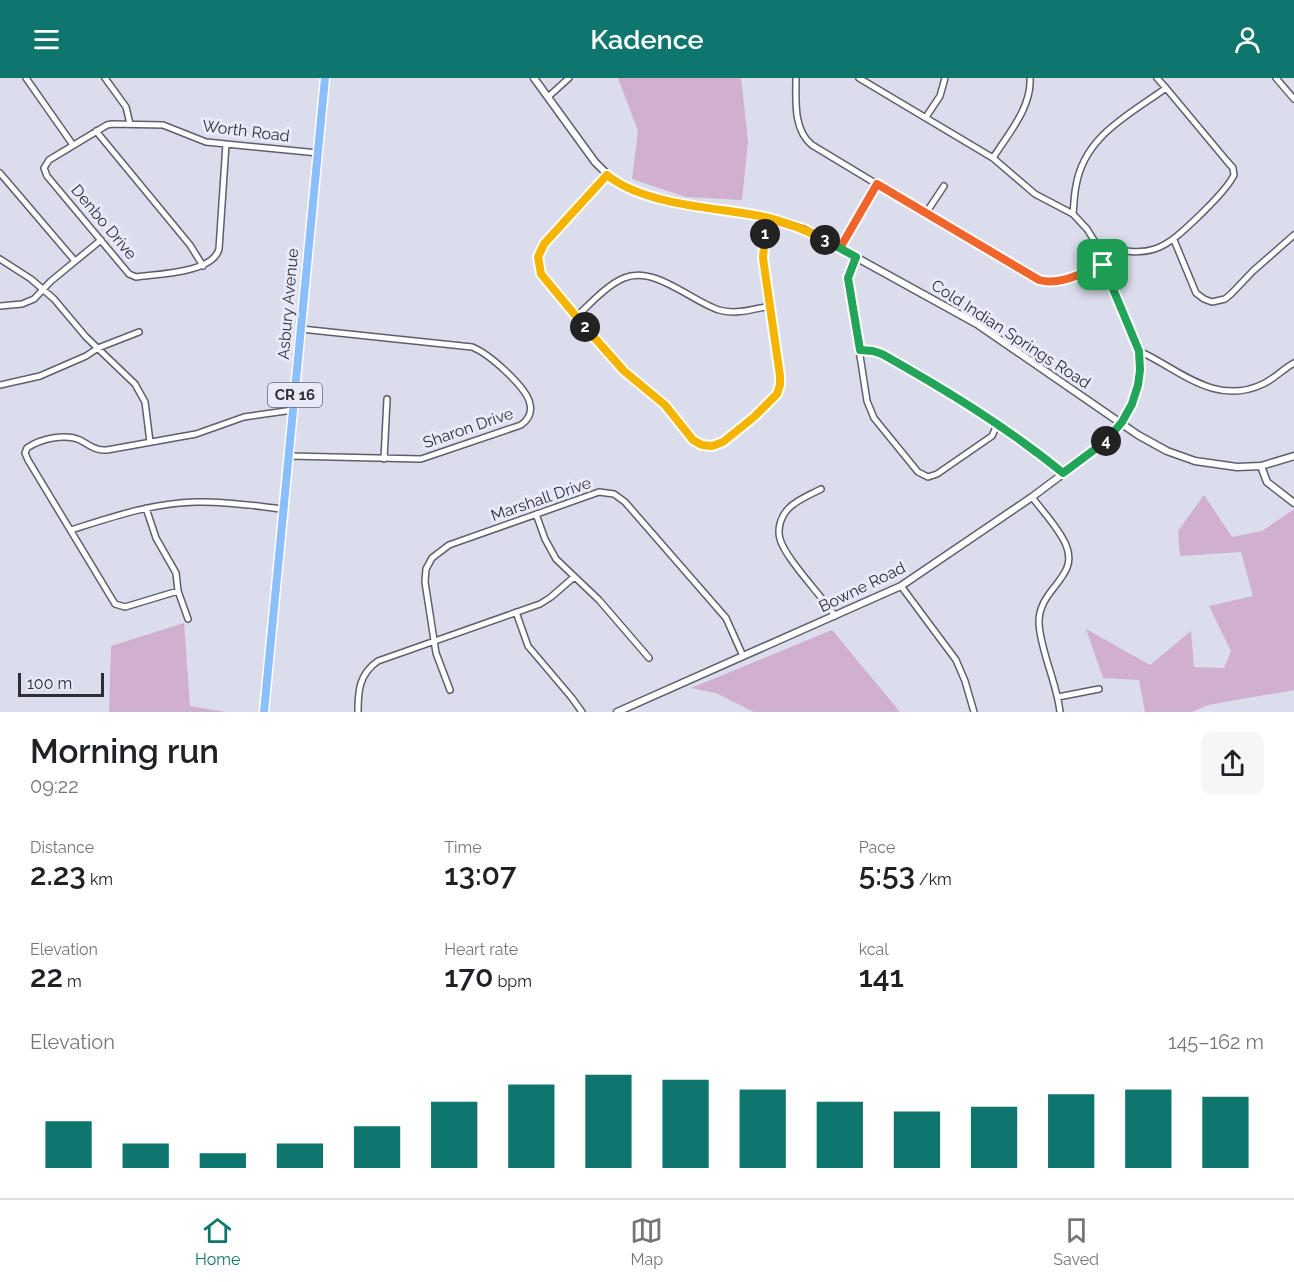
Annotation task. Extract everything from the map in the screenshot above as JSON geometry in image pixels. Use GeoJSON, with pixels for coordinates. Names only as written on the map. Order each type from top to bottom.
{"type":"FeatureCollection","features":[{"type":"Feature","properties":{"kind":"main road","name":"Asbury Avenue"},"geometry":{"type":"LineString","coordinates":[[264,712],[325,78]]}},
{"type":"Feature","properties":{"kind":"street"},"geometry":{"type":"LineString","coordinates":[[26,78],[73,145]]}},
{"type":"Feature","properties":{"kind":"street"},"geometry":{"type":"LineString","coordinates":[[105,78],[126,107],[130,124]]}},
{"type":"Feature","properties":{"kind":"street","name":"Cold Indian Springs Road"},"geometry":{"type":"LineString","coordinates":[[534,78],[590,155],[619,185],[643,195],[767,218],[804,229],[977,324],[1152,444],[1183,457],[1222,465],[1261,466]]}},
{"type":"Feature","properties":{"kind":"street"},"geometry":{"type":"LineString","coordinates":[[548,97],[569,78]]}},
{"type":"Feature","properties":{"kind":"street"},"geometry":{"type":"LineString","coordinates":[[796,78],[798,123],[802,135],[812,145],[1039,280],[1061,281],[1103,265]]}},
{"type":"Feature","properties":{"kind":"street"},"geometry":{"type":"LineString","coordinates":[[859,78],[993,158],[1035,194],[1073,214],[1087,229],[1097,245],[1139,351],[1138,385],[1134,399],[1122,422]]}},
{"type":"Feature","properties":{"kind":"street"},"geometry":{"type":"LineString","coordinates":[[926,117],[940,96],[945,78]]}},
{"type":"Feature","properties":{"kind":"street"},"geometry":{"type":"LineString","coordinates":[[993,158],[1026,102],[1030,92],[1030,78]]}},
{"type":"Feature","properties":{"kind":"street"},"geometry":{"type":"LineString","coordinates":[[1097,245],[1134,253],[1158,248],[1174,240],[1206,209],[1232,179],[1233,168],[1157,78]]}},
{"type":"Feature","properties":{"kind":"street"},"geometry":{"type":"LineString","coordinates":[[1276,78],[1294,99]]}},
{"type":"Feature","properties":{"kind":"street"},"geometry":{"type":"LineString","coordinates":[[1073,214],[1076,184],[1084,160],[1095,142],[1108,128],[1166,88]]}},
{"type":"Feature","properties":{"kind":"street","name":"Worth Road"},"geometry":{"type":"LineString","coordinates":[[44,168],[46,162],[106,125],[163,125],[201,141],[318,153]]}},
{"type":"Feature","properties":{"kind":"street"},"geometry":{"type":"LineString","coordinates":[[96,131],[190,245],[202,266],[215,258],[219,249],[226,144]]}},
{"type":"Feature","properties":{"kind":"street","name":"Denbo Drive"},"geometry":{"type":"LineString","coordinates":[[44,168],[47,176],[132,276],[202,266]]}},
{"type":"Feature","properties":{"kind":"street"},"geometry":{"type":"LineString","coordinates":[[0,173],[75,261]]}},
{"type":"Feature","properties":{"kind":"street"},"geometry":{"type":"LineString","coordinates":[[607,175],[544,244],[538,257],[541,274],[624,371],[665,405],[693,440],[702,445],[712,446],[723,442],[766,406],[779,390],[780,376],[763,258],[767,218]]}},
{"type":"Feature","properties":{"kind":"street"},"geometry":{"type":"LineString","coordinates":[[840,248],[877,184]]}},
{"type":"Feature","properties":{"kind":"street"},"geometry":{"type":"LineString","coordinates":[[926,213],[944,186]]}},
{"type":"Feature","properties":{"kind":"street"},"geometry":{"type":"LineString","coordinates":[[1174,240],[1196,293],[1199,297],[1212,302],[1225,299],[1294,236]]}},
{"type":"Feature","properties":{"kind":"street"},"geometry":{"type":"LineString","coordinates":[[0,306],[28,303],[100,240]]}},
{"type":"Feature","properties":{"kind":"street"},"geometry":{"type":"LineString","coordinates":[[856,257],[848,278],[867,401],[872,413],[922,475],[928,477],[937,474],[992,436],[997,425]]}},
{"type":"Feature","properties":{"kind":"street"},"geometry":{"type":"LineString","coordinates":[[0,260],[31,279],[54,299],[82,333],[135,384],[142,394],[150,442]]}},
{"type":"Feature","properties":{"kind":"street"},"geometry":{"type":"LineString","coordinates":[[577,316],[618,281],[635,275],[654,277],[720,310],[738,312],[770,306]]}},
{"type":"Feature","properties":{"kind":"street","name":"Sharon Drive"},"geometry":{"type":"LineString","coordinates":[[289,456],[416,460],[428,458],[521,425],[530,416],[531,407],[529,400],[499,364],[488,354],[472,347],[301,329]]}},
{"type":"Feature","properties":{"kind":"street"},"geometry":{"type":"LineString","coordinates":[[0,384],[40,376],[86,356],[98,348],[139,332]]}},
{"type":"Feature","properties":{"kind":"street"},"geometry":{"type":"LineString","coordinates":[[860,350],[882,354],[934,384],[997,425],[1063,473]]}},
{"type":"Feature","properties":{"kind":"street"},"geometry":{"type":"LineString","coordinates":[[1139,351],[1159,360],[1203,387],[1233,392],[1257,386],[1294,363]]}},
{"type":"Feature","properties":{"kind":"street"},"geometry":{"type":"LineString","coordinates":[[384,459],[387,399]]}},
{"type":"Feature","properties":{"kind":"street"},"geometry":{"type":"LineString","coordinates":[[178,591],[125,607],[118,606],[28,460],[27,448],[35,443],[66,437],[78,439],[102,450],[196,434],[244,417],[293,410]]}},
{"type":"Feature","properties":{"kind":"street","name":"Bowne Road"},"geometry":{"type":"LineString","coordinates":[[617,712],[901,586],[1032,496],[1111,438],[1122,422]]}},
{"type":"Feature","properties":{"kind":"street"},"geometry":{"type":"LineString","coordinates":[[1294,456],[1261,466],[1266,482],[1294,503]]}},
{"type":"Feature","properties":{"kind":"street"},"geometry":{"type":"LineString","coordinates":[[821,489],[787,510],[782,518],[779,535],[785,549],[835,616]]}},
{"type":"Feature","properties":{"kind":"street","name":"Marshall Drive"},"geometry":{"type":"LineString","coordinates":[[450,690],[434,641],[424,582],[426,569],[432,558],[449,544],[599,492],[620,497],[726,618],[743,656]]}},
{"type":"Feature","properties":{"kind":"street"},"geometry":{"type":"LineString","coordinates":[[1032,496],[1064,540],[1069,554],[1066,572],[1046,596],[1039,615],[1040,632],[1060,712]]}},
{"type":"Feature","properties":{"kind":"street"},"geometry":{"type":"LineString","coordinates":[[70,530],[122,513],[197,501],[283,509]]}},
{"type":"Feature","properties":{"kind":"street"},"geometry":{"type":"LineString","coordinates":[[146,508],[156,538],[176,573],[178,591],[188,619]]}},
{"type":"Feature","properties":{"kind":"street"},"geometry":{"type":"LineString","coordinates":[[536,514],[551,552],[561,565],[598,600],[649,658]]}},
{"type":"Feature","properties":{"kind":"street"},"geometry":{"type":"LineString","coordinates":[[358,712],[358,688],[368,669],[384,659],[547,600],[574,577]]}},
{"type":"Feature","properties":{"kind":"street"},"geometry":{"type":"LineString","coordinates":[[901,586],[956,660],[974,712]]}},
{"type":"Feature","properties":{"kind":"street"},"geometry":{"type":"LineString","coordinates":[[516,612],[528,646],[582,712]]}},
{"type":"Feature","properties":{"kind":"street"},"geometry":{"type":"LineString","coordinates":[[1058,697],[1099,689]]}},
{"type":"Feature","properties":{"kind":"shaded area"},"geometry":{"type":"Polygon","coordinates":[[[618,78],[741,78],[748,141],[742,200],[686,197],[632,179],[638,131],[618,78]]]}},
{"type":"Feature","properties":{"kind":"shaded area"},"geometry":{"type":"Polygon","coordinates":[[[1204,495],[1232,537],[1262,531],[1294,509],[1294,690],[1208,705],[1192,712],[1145,712],[1139,680],[1103,678],[1086,629],[1150,665],[1191,631],[1194,667],[1224,668],[1231,651],[1209,606],[1253,596],[1241,552],[1180,556],[1178,531],[1204,495]]]}},
{"type":"Feature","properties":{"kind":"shaded area"},"geometry":{"type":"Polygon","coordinates":[[[184,623],[190,706],[225,712],[109,712],[111,646],[184,623]]]}},
{"type":"Feature","properties":{"kind":"shaded area"},"geometry":{"type":"Polygon","coordinates":[[[832,630],[900,712],[754,712],[716,693],[691,688],[832,630]]]}},
{"type":"Feature","properties":{"kind":"route"},"geometry":{"type":"LineString","coordinates":[[1103,265],[1061,281],[1048,282],[1034,279],[877,184],[840,248],[804,229],[767,218],[763,258],[780,376],[779,390],[766,406],[723,442],[708,446],[693,440],[665,405],[624,371],[544,279],[537,263],[538,254],[544,244],[607,175],[619,185],[643,195],[767,218],[804,229],[856,257],[848,278],[860,350],[882,354],[934,384],[997,425],[1063,473],[1111,438],[1132,404],[1140,377],[1139,351],[1103,265]]}}]}
